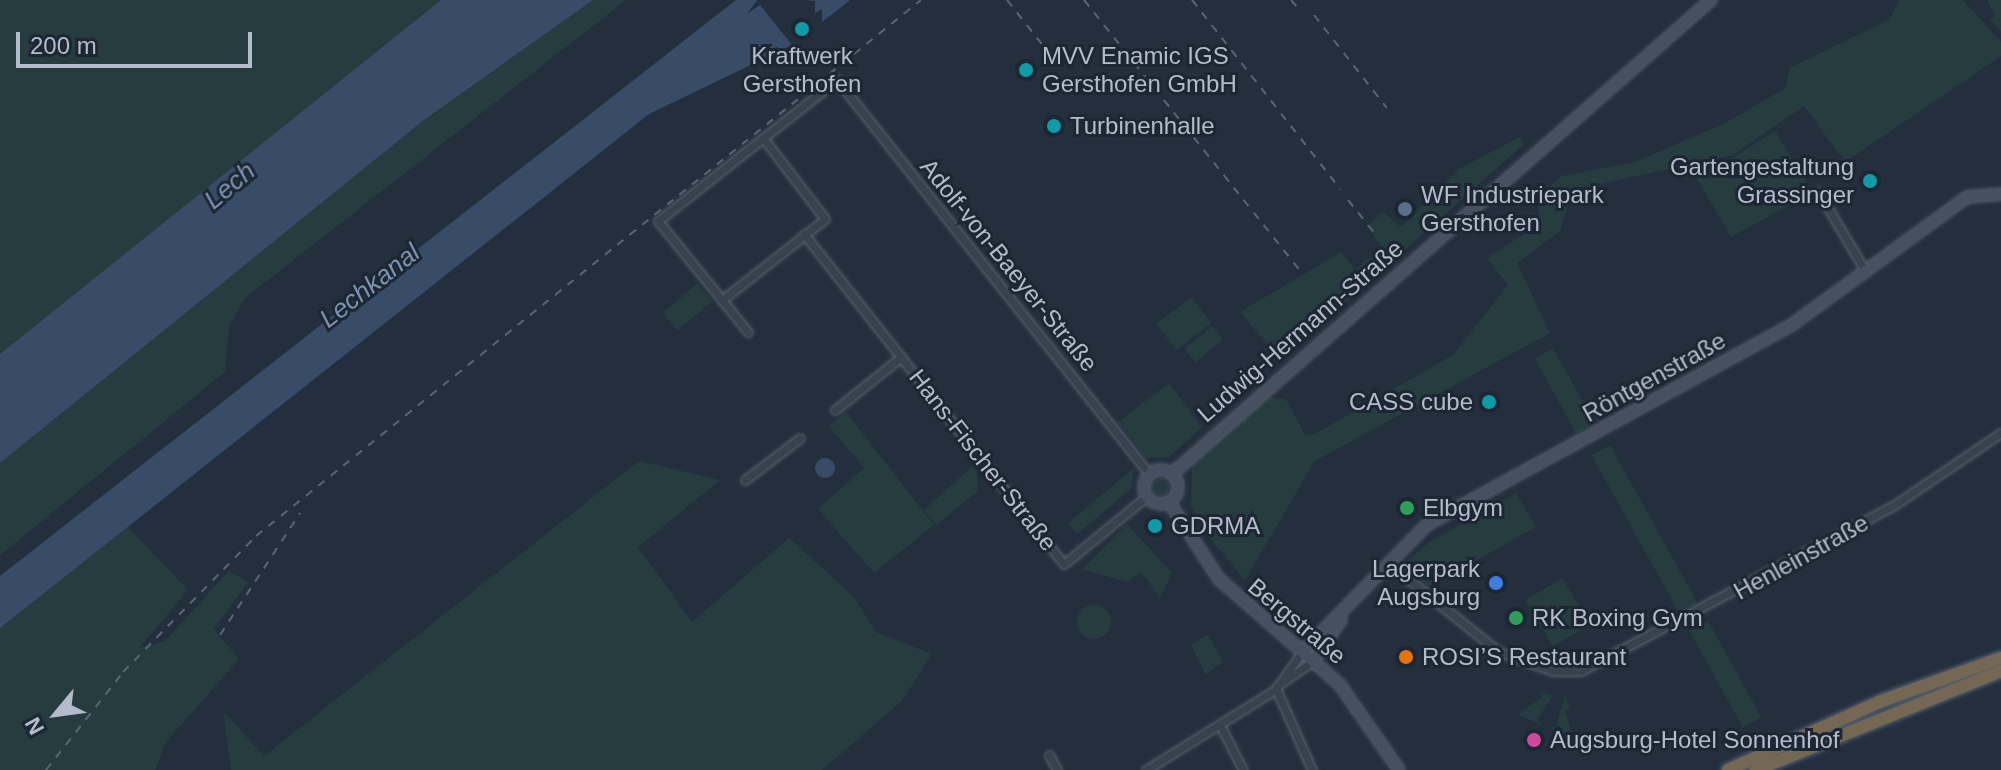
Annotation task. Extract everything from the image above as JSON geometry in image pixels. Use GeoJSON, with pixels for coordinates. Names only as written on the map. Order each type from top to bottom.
{"type":"FeatureCollection","features":[{"type":"Feature","properties":{"kind":"highway"},"geometry":{"type":"LineString","coordinates":[[1728,770],[1879,702],[2001,658]]}},
{"type":"Feature","properties":{"kind":"highway"},"geometry":{"type":"LineString","coordinates":[[1756,770],[2001,671]]}},
{"type":"Feature","properties":{"kind":"street","name":"Ludwig-Hermann-Straße"},"geometry":{"type":"LineString","coordinates":[[1172,474],[1711,0]]}},
{"type":"Feature","properties":{"kind":"street","name":"Adolf-von-Baeyer-Straße"},"geometry":{"type":"LineString","coordinates":[[763,138],[837,80],[1150,475]]}},
{"type":"Feature","properties":{"kind":"street"},"geometry":{"type":"LineString","coordinates":[[722,300],[825,219],[763,138],[658,221],[722,300],[748,332]]}},
{"type":"Feature","properties":{"kind":"street"},"geometry":{"type":"LineString","coordinates":[[1819,193],[1866,272]]}},
{"type":"Feature","properties":{"kind":"street","name":"Röntgenstraße"},"geometry":{"type":"LineString","coordinates":[[1313,661],[1342,618],[1388,563],[1428,524],[1793,324],[1967,197],[2001,194]]}},
{"type":"Feature","properties":{"kind":"street","name":"Hans-Fischer-Straße"},"geometry":{"type":"LineString","coordinates":[[804,234],[1064,564],[1147,496]]}},
{"type":"Feature","properties":{"kind":"street","name":"Hans-Fischer-Straße"},"geometry":{"type":"LineString","coordinates":[[835,410],[901,357]]}},
{"type":"Feature","properties":{"kind":"street","name":"Henleinstraße"},"geometry":{"type":"LineString","coordinates":[[1388,563],[1499,652],[1553,671],[1581,671],[1893,506],[2001,433]]}},
{"type":"Feature","properties":{"kind":"street"},"geometry":{"type":"LineString","coordinates":[[745,480],[800,438]]}},
{"type":"Feature","properties":{"kind":"street"},"geometry":{"type":"LineString","coordinates":[[1172,474],[1178,489],[1169,502],[1147,496],[1150,475],[1172,474]]}},
{"type":"Feature","properties":{"kind":"street","name":"Bergstraße"},"geometry":{"type":"LineString","coordinates":[[1169,502],[1219,579],[1360,706],[1399,770]]}},
{"type":"Feature","properties":{"kind":"street","name":"Röntgenstraße"},"geometry":{"type":"LineString","coordinates":[[1302,652],[1342,618]]}},
{"type":"Feature","properties":{"kind":"street"},"geometry":{"type":"LineString","coordinates":[[1276,688],[1302,652]]}},
{"type":"Feature","properties":{"kind":"street"},"geometry":{"type":"LineString","coordinates":[[1146,770],[1221,727],[1313,661]]}},
{"type":"Feature","properties":{"kind":"street"},"geometry":{"type":"LineString","coordinates":[[1276,688],[1312,770]]}},
{"type":"Feature","properties":{"kind":"street"},"geometry":{"type":"LineString","coordinates":[[1221,727],[1243,770]]}},
{"type":"Feature","properties":{"kind":"street"},"geometry":{"type":"LineString","coordinates":[[1049,755],[1057,770]]}},
{"type":"Feature","properties":{"kind":"green space"},"geometry":{"type":"Polygon","coordinates":[[[0,0],[441,0],[0,354],[0,0]]]}},
{"type":"Feature","properties":{"kind":"green space"},"geometry":{"type":"Polygon","coordinates":[[[593,0],[626,0],[245,298],[229,326],[225,372],[0,555],[0,463],[424,120],[593,0]]]}},
{"type":"Feature","properties":{"kind":"green space"},"geometry":{"type":"Polygon","coordinates":[[[1899,0],[1963,0],[2001,42],[2001,56],[1845,162],[1804,106],[1733,155],[1572,190],[1560,231],[1517,263],[1550,333],[1315,461],[1245,580],[1205,532],[1191,506],[1192,465],[1238,421],[1270,397],[1286,399],[1305,435],[1315,434],[1453,355],[1508,285],[1487,258],[1541,223],[1536,198],[1562,176],[1635,162],[1727,122],[1785,88],[1790,68],[1890,19],[1899,0]]]}},
{"type":"Feature","properties":{"kind":"green space"},"geometry":{"type":"Polygon","coordinates":[[[1987,0],[2001,0],[2001,32],[1990,19],[1995,15],[1987,0]]]}},
{"type":"Feature","properties":{"kind":"green space"},"geometry":{"type":"Polygon","coordinates":[[[1775,131],[1812,192],[1731,237],[1692,170],[1731,159],[1775,131]]]}},
{"type":"Feature","properties":{"kind":"green space"},"geometry":{"type":"Polygon","coordinates":[[[1519,137],[1524,144],[1286,355],[1278,357],[1240,312],[1341,252],[1355,270],[1382,247],[1367,226],[1383,212],[1401,227],[1459,169],[1519,137]]]}},
{"type":"Feature","properties":{"kind":"green space"},"geometry":{"type":"Polygon","coordinates":[[[697,284],[712,302],[677,331],[663,313],[697,284]]]}},
{"type":"Feature","properties":{"kind":"green space"},"geometry":{"type":"Polygon","coordinates":[[[1191,297],[1211,323],[1177,350],[1156,324],[1191,297]]]}},
{"type":"Feature","properties":{"kind":"green space"},"geometry":{"type":"Polygon","coordinates":[[[1212,326],[1223,339],[1195,362],[1184,349],[1212,326]]]}},
{"type":"Feature","properties":{"kind":"green space"},"geometry":{"type":"Polygon","coordinates":[[[1553,348],[1595,423],[1576,433],[1535,358],[1553,348]]]}},
{"type":"Feature","properties":{"kind":"green space"},"geometry":{"type":"Polygon","coordinates":[[[1169,383],[1202,427],[1169,457],[1146,458],[1118,422],[1169,383]]]}},
{"type":"Feature","properties":{"kind":"green space"},"geometry":{"type":"Polygon","coordinates":[[[846,412],[934,525],[874,573],[818,509],[864,468],[829,426],[846,412]]]}},
{"type":"Feature","properties":{"kind":"green space"},"geometry":{"type":"Polygon","coordinates":[[[1610,445],[1697,602],[1679,613],[1592,455],[1610,445]]]}},
{"type":"Feature","properties":{"kind":"green space"},"geometry":{"type":"Polygon","coordinates":[[[639,461],[720,480],[638,547],[692,622],[789,538],[854,597],[876,632],[932,654],[902,701],[822,770],[231,770],[223,711],[264,756],[639,461]]]}},
{"type":"Feature","properties":{"kind":"green space"},"geometry":{"type":"Polygon","coordinates":[[[976,463],[978,491],[936,525],[924,510],[976,463]]]}},
{"type":"Feature","properties":{"kind":"green space"},"geometry":{"type":"Polygon","coordinates":[[[1134,468],[1132,488],[1077,534],[1068,523],[1134,468]]]}},
{"type":"Feature","properties":{"kind":"green space"},"geometry":{"type":"Polygon","coordinates":[[[1157,478],[1165,478],[1170,487],[1168,494],[1157,496],[1152,491],[1152,483],[1157,478]]]}},
{"type":"Feature","properties":{"kind":"green space"},"geometry":{"type":"Polygon","coordinates":[[[1516,493],[1536,527],[1429,587],[1408,569],[1406,562],[1429,542],[1516,493]]]}},
{"type":"Feature","properties":{"kind":"green space"},"geometry":{"type":"Polygon","coordinates":[[[1127,524],[1172,573],[1160,598],[1141,572],[1127,582],[1082,569],[1127,524]]]}},
{"type":"Feature","properties":{"kind":"green space"},"geometry":{"type":"Polygon","coordinates":[[[126,525],[188,590],[139,648],[165,641],[229,571],[248,582],[214,629],[239,659],[166,742],[155,770],[0,770],[0,628],[126,525]]]}},
{"type":"Feature","properties":{"kind":"green space"},"geometry":{"type":"Polygon","coordinates":[[[1562,578],[1590,624],[1553,646],[1525,600],[1562,578]]]}},
{"type":"Feature","properties":{"kind":"green space"},"geometry":{"type":"Polygon","coordinates":[[[1094,605],[1106,610],[1111,622],[1106,634],[1094,639],[1082,634],[1077,622],[1082,610],[1094,605]]]}},
{"type":"Feature","properties":{"kind":"green space"},"geometry":{"type":"Polygon","coordinates":[[[1708,621],[1761,717],[1743,727],[1690,631],[1708,621]]]}},
{"type":"Feature","properties":{"kind":"green space"},"geometry":{"type":"Polygon","coordinates":[[[1208,635],[1223,662],[1206,675],[1191,645],[1208,635]]]}},
{"type":"Feature","properties":{"kind":"green space"},"geometry":{"type":"Polygon","coordinates":[[[1539,692],[1553,695],[1537,720],[1542,725],[1518,715],[1542,697],[1539,692]]]}},
{"type":"Feature","properties":{"kind":"green space"},"geometry":{"type":"Polygon","coordinates":[[[1565,695],[1570,708],[1565,710],[1573,738],[1549,728],[1556,727],[1565,695]]]}},
{"type":"Feature","properties":{"kind":"water","name":"Lech"},"geometry":{"type":"Polygon","coordinates":[[[441,0],[593,0],[424,120],[0,463],[0,354],[441,0]]]}},
{"type":"Feature","properties":{"kind":"water"},"geometry":{"type":"Polygon","coordinates":[[[736,0],[757,0],[747,14],[760,5],[792,45],[649,114],[0,628],[0,576],[736,0]]]}},
{"type":"Feature","properties":{"kind":"water"},"geometry":{"type":"Polygon","coordinates":[[[805,0],[849,1],[822,22],[822,9],[815,13],[815,1],[805,0]]]}},
{"type":"Feature","properties":{"kind":"water"},"geometry":{"type":"Polygon","coordinates":[[[825,458],[832,461],[835,468],[832,475],[825,478],[818,475],[815,468],[818,461],[825,458]]]}},
{"type":"Feature","properties":{"kind":"railway"},"geometry":{"type":"LineString","coordinates":[[46,770],[123,672],[256,536],[921,0]]}},
{"type":"Feature","properties":{"kind":"railway"},"geometry":{"type":"LineString","coordinates":[[1007,0],[1045,48]]}},
{"type":"Feature","properties":{"kind":"railway"},"geometry":{"type":"LineString","coordinates":[[1084,0],[1299,269]]}},
{"type":"Feature","properties":{"kind":"railway"},"geometry":{"type":"LineString","coordinates":[[1192,0],[1341,190]]}},
{"type":"Feature","properties":{"kind":"railway"},"geometry":{"type":"LineString","coordinates":[[1291,0],[1297,7]]}},
{"type":"Feature","properties":{"kind":"railway"},"geometry":{"type":"LineString","coordinates":[[1314,15],[1387,108]]}},
{"type":"Feature","properties":{"kind":"railway"},"geometry":{"type":"LineString","coordinates":[[1348,200],[1376,235]]}},
{"type":"Feature","properties":{"kind":"railway"},"geometry":{"type":"LineString","coordinates":[[220,635],[300,513]]}},
{"type":"Feature","properties":{"kind":"place","name":"Kraftwerk Gersthofen"},"geometry":{"type":"Point","coordinates":[802,29]}},
{"type":"Feature","properties":{"kind":"place","name":"MVV Enamic IGS Gersthofen GmbH"},"geometry":{"type":"Point","coordinates":[1026,70]}},
{"type":"Feature","properties":{"kind":"place","name":"Turbinenhalle"},"geometry":{"type":"Point","coordinates":[1054,126]}},
{"type":"Feature","properties":{"kind":"place","name":"Gartengestaltung Grassinger"},"geometry":{"type":"Point","coordinates":[1870,181]}},
{"type":"Feature","properties":{"kind":"place","name":"WF Industriepark Gersthofen"},"geometry":{"type":"Point","coordinates":[1405,209]}},
{"type":"Feature","properties":{"kind":"place","name":"CASS cube"},"geometry":{"type":"Point","coordinates":[1489,402]}},
{"type":"Feature","properties":{"kind":"place","name":"Elbgym"},"geometry":{"type":"Point","coordinates":[1407,508]}},
{"type":"Feature","properties":{"kind":"place","name":"GDRMA"},"geometry":{"type":"Point","coordinates":[1155,526]}},
{"type":"Feature","properties":{"kind":"place","name":"Lagerpark Augsburg"},"geometry":{"type":"Point","coordinates":[1496,583]}},
{"type":"Feature","properties":{"kind":"place","name":"RK Boxing Gym"},"geometry":{"type":"Point","coordinates":[1516,618]}},
{"type":"Feature","properties":{"kind":"place","name":"ROSI’S Restaurant"},"geometry":{"type":"Point","coordinates":[1406,657]}},
{"type":"Feature","properties":{"kind":"place","name":"Augsburg-Hotel Sonnenhof"},"geometry":{"type":"Point","coordinates":[1534,740]}},
{"type":"Feature","properties":{"kind":"water label","name":"Lechkanal"},"geometry":{"type":"Point","coordinates":[370,286]}}]}
